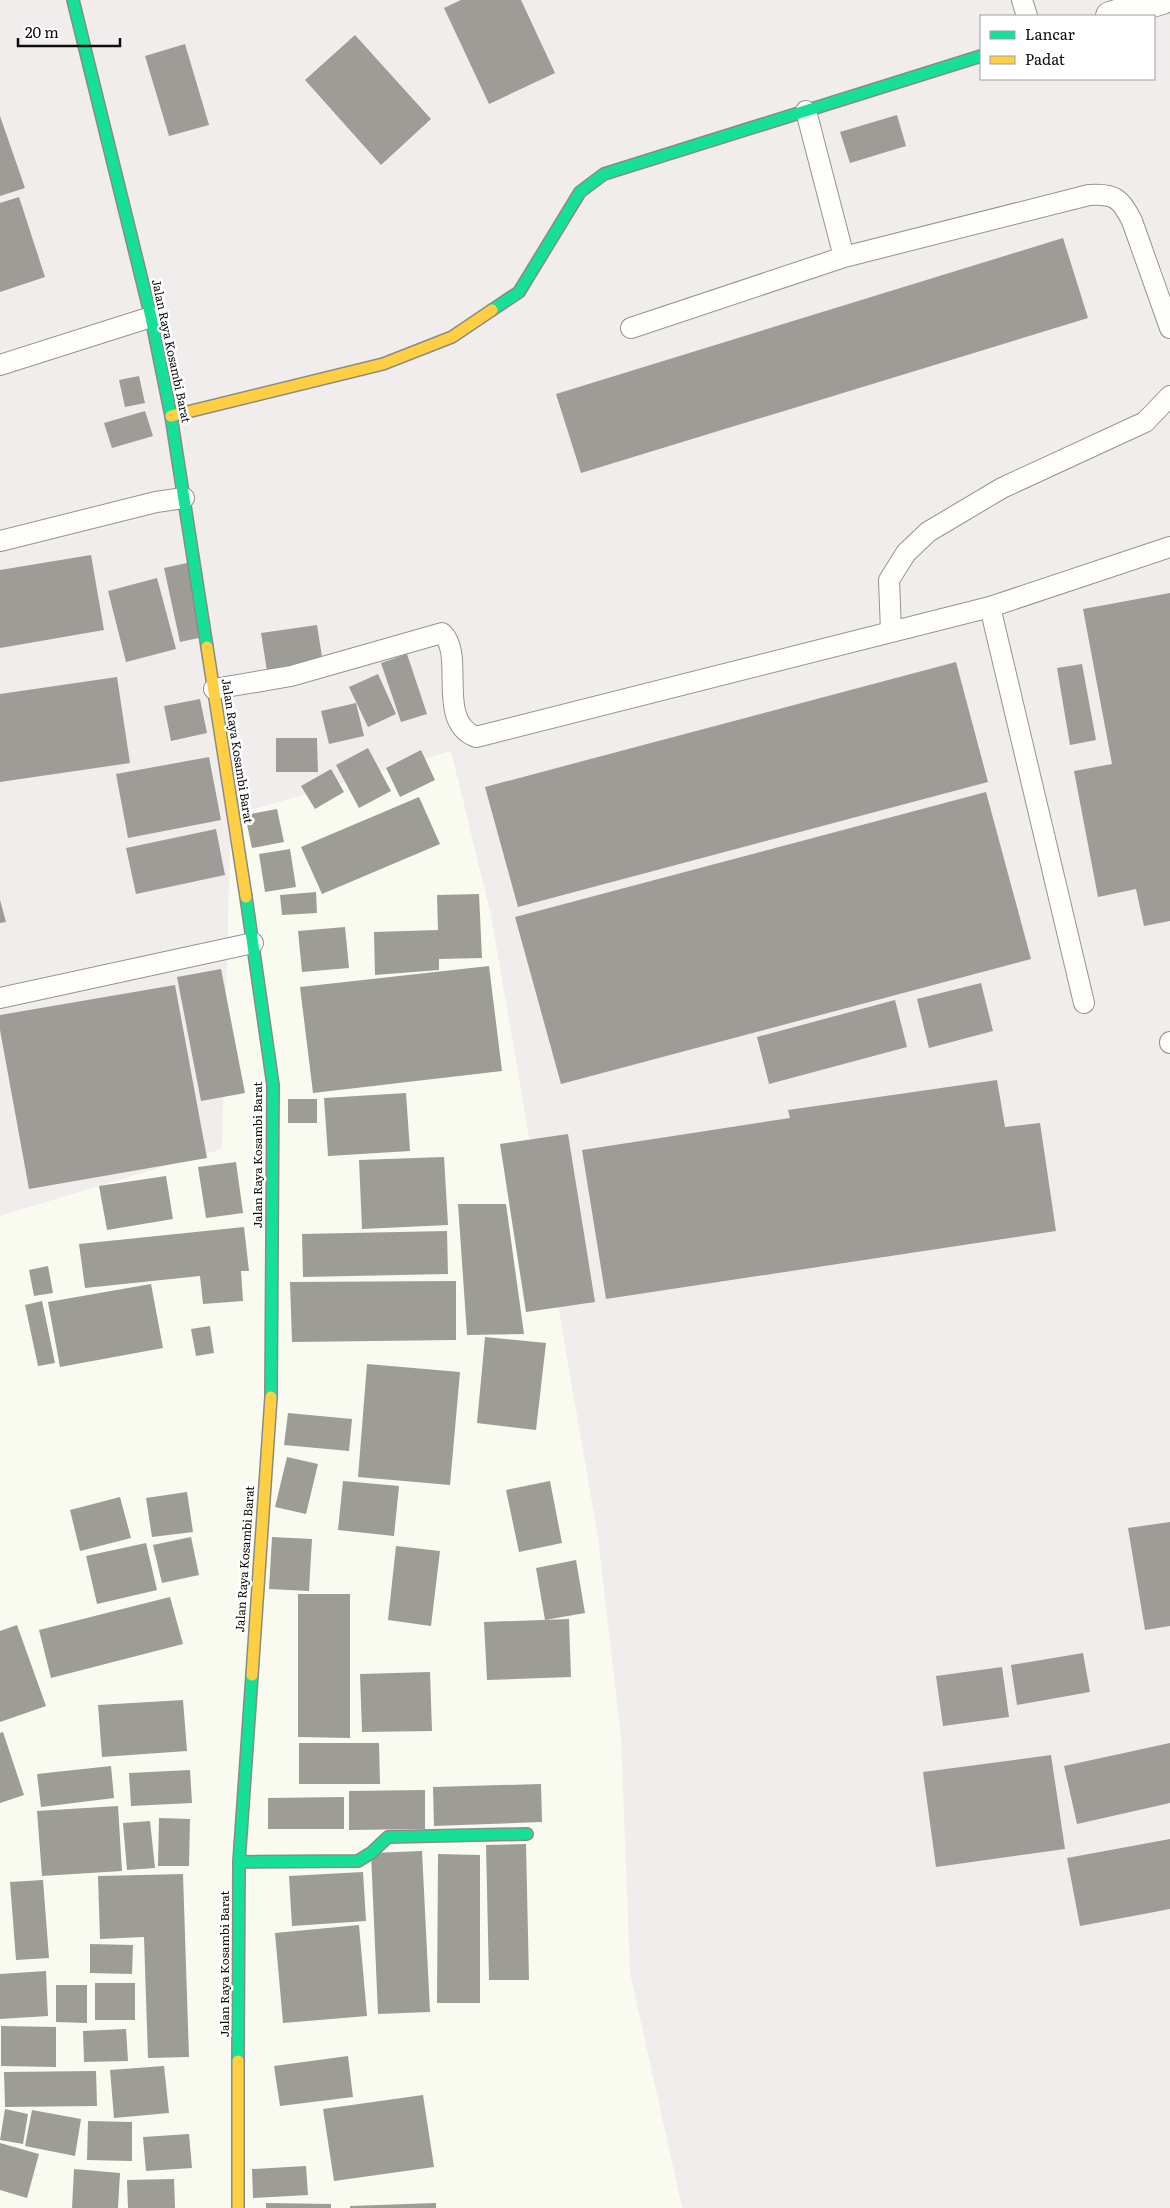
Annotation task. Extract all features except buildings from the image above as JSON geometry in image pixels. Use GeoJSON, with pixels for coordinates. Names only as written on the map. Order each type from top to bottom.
{"type":"FeatureCollection","features":[{"type":"Feature","properties":{"kind":"main road","name":"Jalan Raya Kosambi Barat"},"geometry":{"type":"LineString","coordinates":[[73,0],[151,317],[171,416],[253,943],[273,1085],[271,1396],[238,1862],[238,2208]]}},
{"type":"Feature","properties":{"kind":"main road"},"geometry":{"type":"LineString","coordinates":[[171,416],[383,364],[452,337],[519,292],[580,192],[604,174],[980,56]]}},
{"type":"Feature","properties":{"kind":"main road"},"geometry":{"type":"LineString","coordinates":[[238,1862],[358,1862],[388,1837],[527,1834]]}},
{"type":"Feature","properties":{"kind":"street"},"geometry":{"type":"LineString","coordinates":[[1113,15],[1162,0]]}},
{"type":"Feature","properties":{"kind":"lane"},"geometry":{"type":"LineString","coordinates":[[1022,0],[1028,15]]}},
{"type":"Feature","properties":{"kind":"lane"},"geometry":{"type":"LineString","coordinates":[[806,112],[844,257]]}},
{"type":"Feature","properties":{"kind":"lane"},"geometry":{"type":"LineString","coordinates":[[631,328],[844,257],[1089,194],[1105,193],[1115,197],[1120,202],[1132,221],[1170,328]]}},
{"type":"Feature","properties":{"kind":"lane"},"geometry":{"type":"LineString","coordinates":[[0,364],[151,317]]}},
{"type":"Feature","properties":{"kind":"lane"},"geometry":{"type":"LineString","coordinates":[[891,632],[889,580],[906,553],[928,532],[1002,488],[1145,422],[1170,396]]}},
{"type":"Feature","properties":{"kind":"lane"},"geometry":{"type":"LineString","coordinates":[[0,540],[156,502],[184,498]]}},
{"type":"Feature","properties":{"kind":"lane"},"geometry":{"type":"LineString","coordinates":[[214,689],[290,676],[442,633],[449,644],[456,718],[462,729],[476,737],[990,606],[1170,547]]}},
{"type":"Feature","properties":{"kind":"lane"},"geometry":{"type":"LineString","coordinates":[[990,606],[1084,1003]]}},
{"type":"Feature","properties":{"kind":"lane"},"geometry":{"type":"LineString","coordinates":[[0,998],[253,943]]}},
{"type":"Feature","properties":{"kind":"shaded area"},"geometry":{"type":"Polygon","coordinates":[[[0,0],[1170,0],[1170,2208],[682,2208],[630,1973],[621,1738],[598,1538],[491,916],[451,751],[231,816],[222,1149],[0,1216],[0,0]]]}},
{"type":"Feature","properties":{"kind":"traffic: fast"},"geometry":{"type":"LineString","coordinates":[[73,0],[151,317],[171,416],[207,647]]}},
{"type":"Feature","properties":{"kind":"traffic: fast"},"geometry":{"type":"LineString","coordinates":[[492,310],[519,292],[580,192],[604,174],[980,56]]}},
{"type":"Feature","properties":{"kind":"traffic: fast"},"geometry":{"type":"LineString","coordinates":[[246,897],[273,1085],[271,1397]]}},
{"type":"Feature","properties":{"kind":"traffic: fast"},"geometry":{"type":"LineString","coordinates":[[238,2061],[239,1862],[252,1675]]}},
{"type":"Feature","properties":{"kind":"traffic: fast"},"geometry":{"type":"LineString","coordinates":[[239,1862],[358,1861],[371,1853],[388,1837],[527,1834]]}},
{"type":"Feature","properties":{"kind":"traffic: slow"},"geometry":{"type":"LineString","coordinates":[[171,416],[383,364],[452,337],[492,310]]}},
{"type":"Feature","properties":{"kind":"traffic: slow"},"geometry":{"type":"LineString","coordinates":[[207,647],[246,897]]}},
{"type":"Feature","properties":{"kind":"traffic: slow"},"geometry":{"type":"LineString","coordinates":[[252,1675],[271,1397]]}},
{"type":"Feature","properties":{"kind":"traffic: slow"},"geometry":{"type":"LineString","coordinates":[[238,2061],[238,2208]]}}]}
